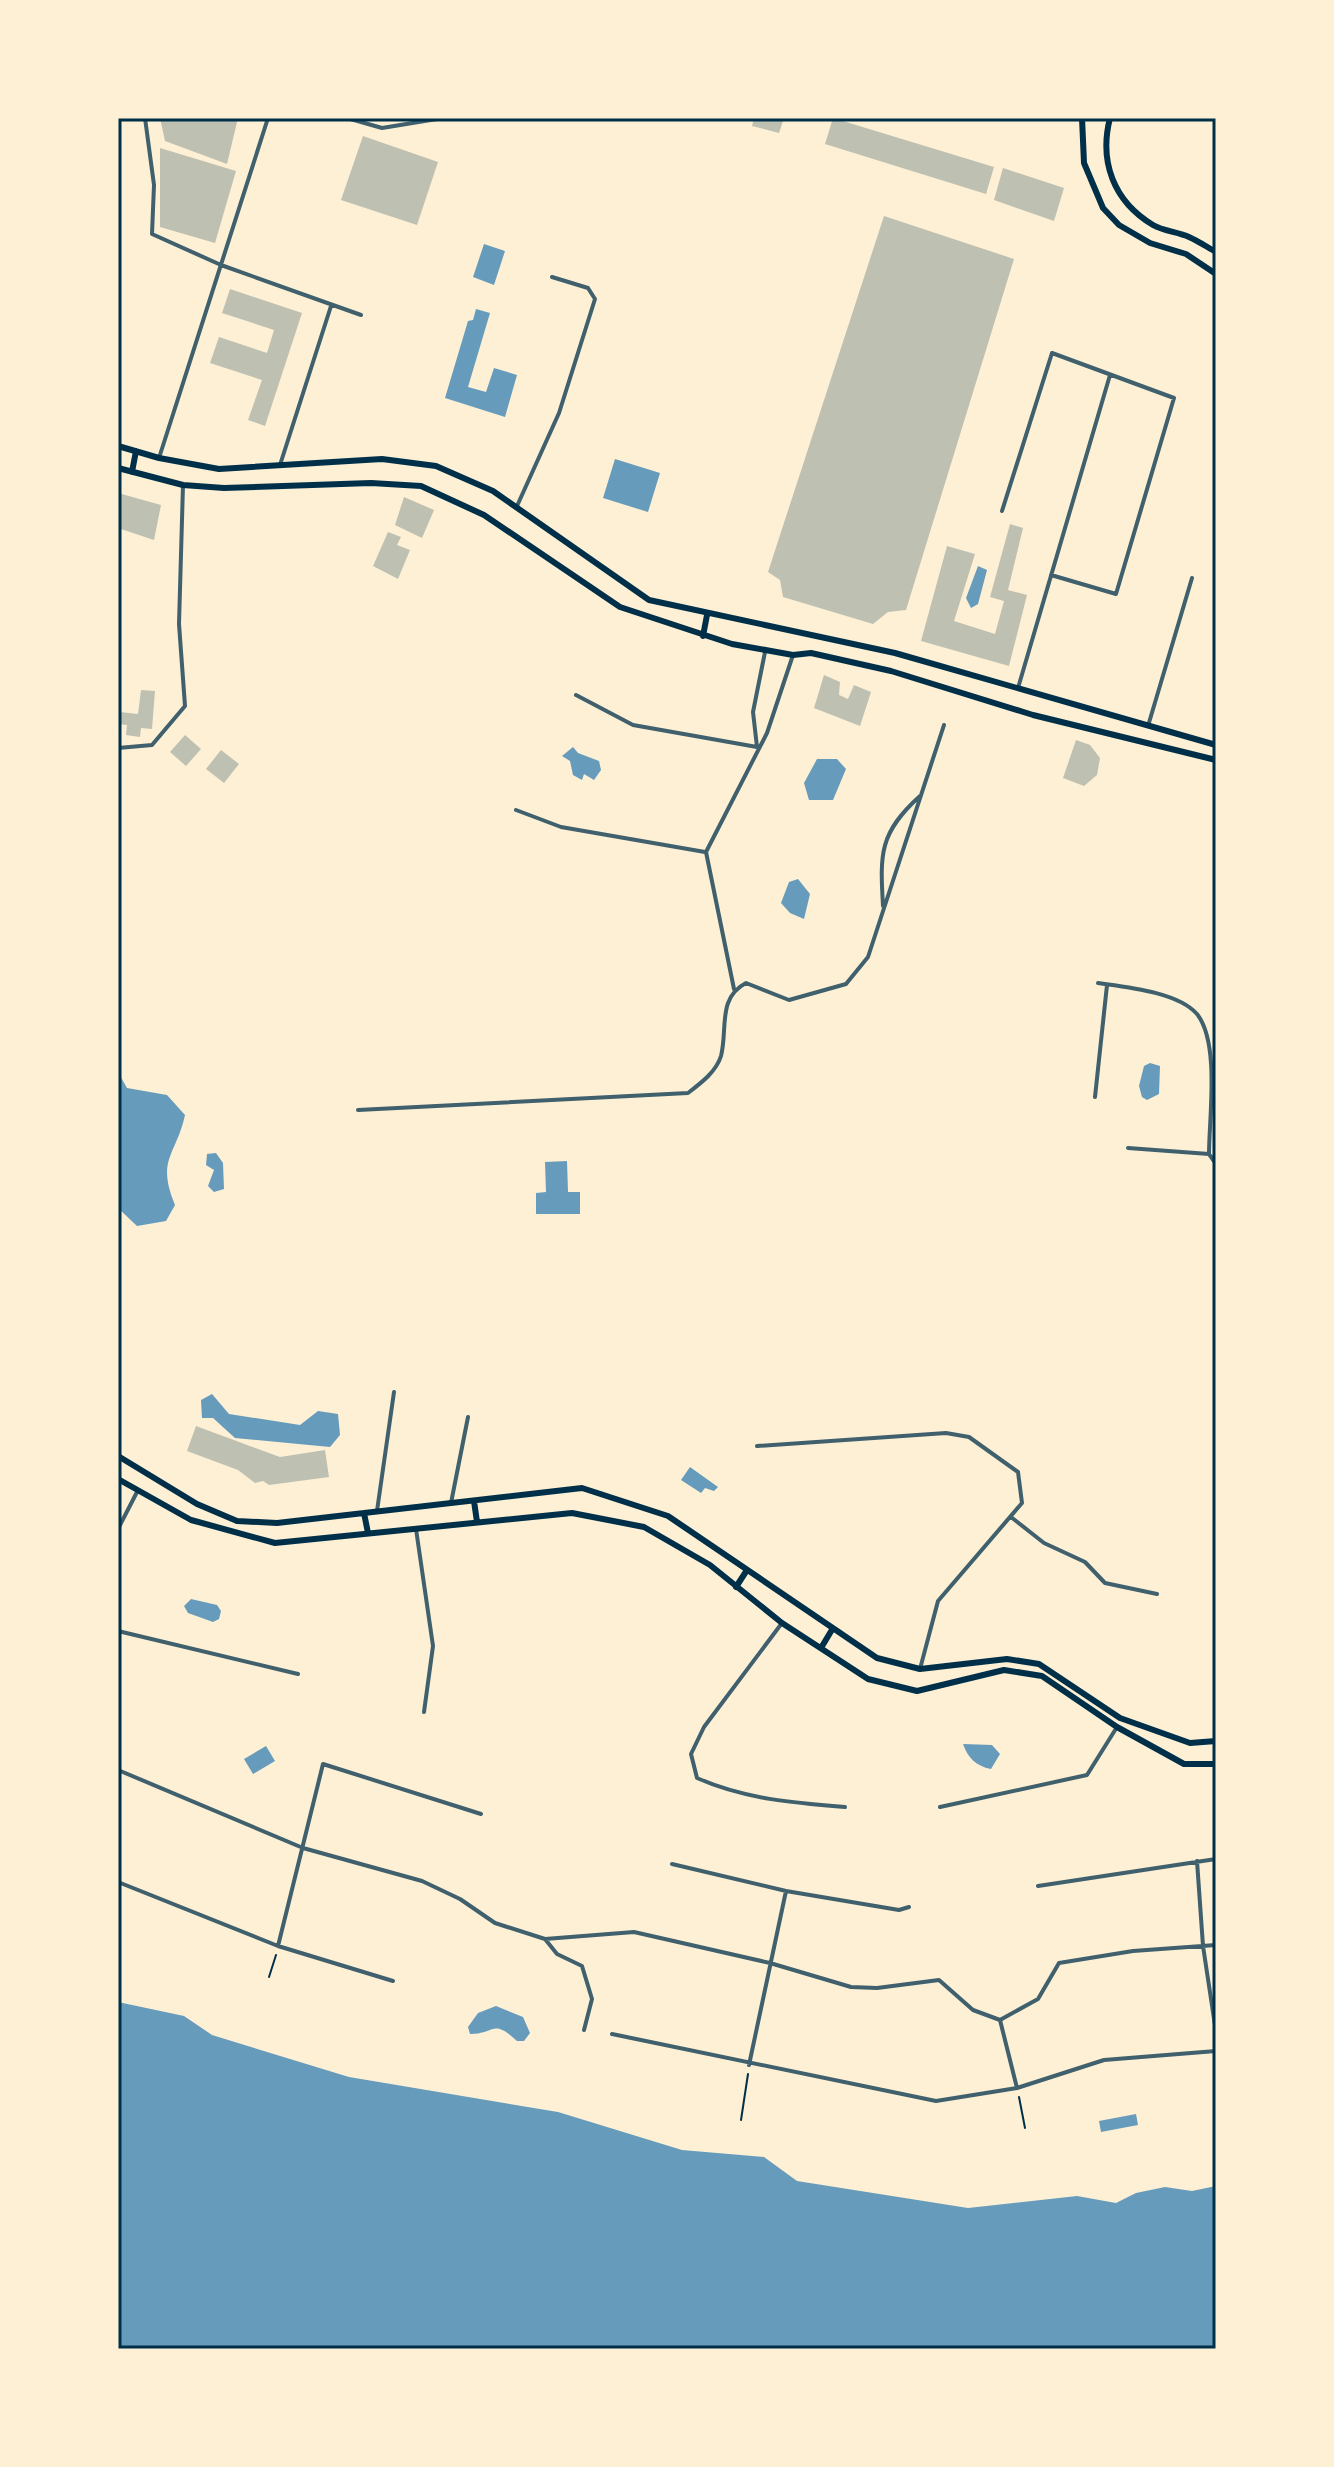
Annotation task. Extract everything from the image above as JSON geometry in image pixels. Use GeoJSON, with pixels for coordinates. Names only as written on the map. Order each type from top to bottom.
{"type":"FeatureCollection","features":[{"type":"Feature","properties":{"kind":"main road"},"geometry":{"type":"LineString","coordinates":[[1082,118],[1084,163],[1103,208],[1119,225],[1150,243],[1186,254],[1215,272]]}},
{"type":"Feature","properties":{"kind":"main road"},"geometry":{"type":"LineString","coordinates":[[1110,118],[1104,156],[1118,193],[1153,225],[1190,237],[1216,252]]}},
{"type":"Feature","properties":{"kind":"main road"},"geometry":{"type":"LineString","coordinates":[[118,446],[159,458],[219,469],[382,459],[436,466],[493,491],[649,600],[707,615],[895,653],[1216,745]]}},
{"type":"Feature","properties":{"kind":"main road"},"geometry":{"type":"LineString","coordinates":[[132,472],[136,451]]}},
{"type":"Feature","properties":{"kind":"main road"},"geometry":{"type":"LineString","coordinates":[[118,468],[183,485],[246,487],[371,483],[421,486],[484,515],[620,607],[703,636],[765,652],[811,653],[891,671],[1033,715],[1216,760]]}},
{"type":"Feature","properties":{"kind":"main road"},"geometry":{"type":"LineString","coordinates":[[242,468],[246,487]]}},
{"type":"Feature","properties":{"kind":"main road"},"geometry":{"type":"LineString","coordinates":[[703,636],[707,615]]}},
{"type":"Feature","properties":{"kind":"main road"},"geometry":{"type":"LineString","coordinates":[[118,1456],[197,1504],[237,1521],[277,1523],[582,1488],[668,1516],[877,1658],[920,1669],[1007,1659],[1039,1664],[1120,1718],[1190,1743],[1216,1741]]}},
{"type":"Feature","properties":{"kind":"main road"},"geometry":{"type":"LineString","coordinates":[[118,1479],[191,1520],[275,1543],[572,1513],[644,1527],[710,1565],[782,1623],[868,1679],[917,1691],[1004,1670],[1042,1676],[1117,1727],[1184,1764],[1216,1764]]}},
{"type":"Feature","properties":{"kind":"main road"},"geometry":{"type":"LineString","coordinates":[[474,1501],[477,1522]]}},
{"type":"Feature","properties":{"kind":"main road"},"geometry":{"type":"LineString","coordinates":[[191,1520],[197,1504]]}},
{"type":"Feature","properties":{"kind":"main road"},"geometry":{"type":"LineString","coordinates":[[364,1513],[368,1533]]}},
{"type":"Feature","properties":{"kind":"main road"},"geometry":{"type":"LineString","coordinates":[[736,1587],[747,1570]]}},
{"type":"Feature","properties":{"kind":"main road"},"geometry":{"type":"LineString","coordinates":[[821,1648],[833,1628]]}},
{"type":"Feature","properties":{"kind":"street"},"geometry":{"type":"LineString","coordinates":[[145,118],[154,185],[152,234],[221,265],[361,315]]}},
{"type":"Feature","properties":{"kind":"street"},"geometry":{"type":"LineString","coordinates":[[159,458],[268,118]]}},
{"type":"Feature","properties":{"kind":"street"},"geometry":{"type":"LineString","coordinates":[[347,118],[382,128],[443,118]]}},
{"type":"Feature","properties":{"kind":"street"},"geometry":{"type":"LineString","coordinates":[[516,507],[559,413],[595,299],[588,288],[552,277]]}},
{"type":"Feature","properties":{"kind":"street"},"geometry":{"type":"LineString","coordinates":[[279,467],[331,306]]}},
{"type":"Feature","properties":{"kind":"street"},"geometry":{"type":"LineString","coordinates":[[1002,511],[1052,353],[1174,398],[1116,594],[1051,575]]}},
{"type":"Feature","properties":{"kind":"street"},"geometry":{"type":"LineString","coordinates":[[1018,688],[1110,375]]}},
{"type":"Feature","properties":{"kind":"street"},"geometry":{"type":"LineString","coordinates":[[118,748],[152,745],[185,706],[179,624],[183,485]]}},
{"type":"Feature","properties":{"kind":"street"},"geometry":{"type":"LineString","coordinates":[[1148,726],[1192,578]]}},
{"type":"Feature","properties":{"kind":"street"},"geometry":{"type":"LineString","coordinates":[[734,989],[706,852],[753,764],[757,747],[753,712],[765,652]]}},
{"type":"Feature","properties":{"kind":"street"},"geometry":{"type":"LineString","coordinates":[[757,747],[767,733],[793,655]]}},
{"type":"Feature","properties":{"kind":"street"},"geometry":{"type":"LineString","coordinates":[[576,695],[633,725],[757,747]]}},
{"type":"Feature","properties":{"kind":"street"},"geometry":{"type":"LineString","coordinates":[[358,1110],[688,1093],[709,1076],[720,1058],[727,1000],[734,989],[746,983],[789,1000],[846,984],[868,957],[944,725]]}},
{"type":"Feature","properties":{"kind":"street"},"geometry":{"type":"LineString","coordinates":[[883,908],[882,845],[888,833],[920,796]]}},
{"type":"Feature","properties":{"kind":"street"},"geometry":{"type":"LineString","coordinates":[[516,810],[561,827],[706,852]]}},
{"type":"Feature","properties":{"kind":"street"},"geometry":{"type":"LineString","coordinates":[[1098,983],[1159,993],[1196,1014],[1210,1047],[1209,1154],[1216,1164]]}},
{"type":"Feature","properties":{"kind":"street"},"geometry":{"type":"LineString","coordinates":[[1095,1097],[1107,985]]}},
{"type":"Feature","properties":{"kind":"street"},"geometry":{"type":"LineString","coordinates":[[1128,1148],[1209,1154]]}},
{"type":"Feature","properties":{"kind":"street"},"geometry":{"type":"LineString","coordinates":[[377,1511],[394,1392]]}},
{"type":"Feature","properties":{"kind":"street"},"geometry":{"type":"LineString","coordinates":[[451,1503],[468,1417]]}},
{"type":"Feature","properties":{"kind":"street"},"geometry":{"type":"LineString","coordinates":[[757,1446],[946,1433],[969,1437],[1018,1472],[1022,1503],[938,1601],[920,1669]]}},
{"type":"Feature","properties":{"kind":"street"},"geometry":{"type":"LineString","coordinates":[[118,1529],[137,1492]]}},
{"type":"Feature","properties":{"kind":"street"},"geometry":{"type":"LineString","coordinates":[[1011,1517],[1044,1543],[1085,1562],[1105,1583],[1157,1594]]}},
{"type":"Feature","properties":{"kind":"street"},"geometry":{"type":"LineString","coordinates":[[416,1529],[433,1646],[424,1712]]}},
{"type":"Feature","properties":{"kind":"street"},"geometry":{"type":"LineString","coordinates":[[782,1623],[704,1727],[691,1754],[697,1778],[726,1791],[788,1802],[845,1807]]}},
{"type":"Feature","properties":{"kind":"street"},"geometry":{"type":"LineString","coordinates":[[118,1631],[298,1674]]}},
{"type":"Feature","properties":{"kind":"street"},"geometry":{"type":"LineString","coordinates":[[940,1807],[1087,1775],[1117,1727]]}},
{"type":"Feature","properties":{"kind":"street"},"geometry":{"type":"LineString","coordinates":[[278,1946],[323,1764],[481,1814]]}},
{"type":"Feature","properties":{"kind":"street"},"geometry":{"type":"LineString","coordinates":[[118,1770],[303,1848],[422,1881],[460,1899],[495,1923],[545,1939],[634,1932],[770,1963],[851,1987],[877,1988],[939,1980],[973,2010],[1000,2020],[1038,1999],[1059,1963],[1133,1951],[1216,1945]]}},
{"type":"Feature","properties":{"kind":"street"},"geometry":{"type":"LineString","coordinates":[[1038,1886],[1216,1859]]}},
{"type":"Feature","properties":{"kind":"street"},"geometry":{"type":"LineString","coordinates":[[1197,1861],[1203,1946],[1216,2032]]}},
{"type":"Feature","properties":{"kind":"street"},"geometry":{"type":"LineString","coordinates":[[672,1864],[786,1891],[899,1910],[909,1907]]}},
{"type":"Feature","properties":{"kind":"street"},"geometry":{"type":"LineString","coordinates":[[118,1882],[278,1946],[393,1981]]}},
{"type":"Feature","properties":{"kind":"street"},"geometry":{"type":"LineString","coordinates":[[749,2065],[786,1891]]}},
{"type":"Feature","properties":{"kind":"street"},"geometry":{"type":"LineString","coordinates":[[545,1939],[557,1954],[582,1966],[592,1999],[584,2030]]}},
{"type":"Feature","properties":{"kind":"street"},"geometry":{"type":"LineString","coordinates":[[1000,2020],[1017,2088]]}},
{"type":"Feature","properties":{"kind":"street"},"geometry":{"type":"LineString","coordinates":[[612,2034],[749,2065],[936,2101],[1017,2088],[1104,2060],[1216,2051]]}},
{"type":"Feature","properties":{"kind":"path"},"geometry":{"type":"LineString","coordinates":[[269,1977],[278,1946]]}},
{"type":"Feature","properties":{"kind":"path"},"geometry":{"type":"LineString","coordinates":[[741,2120],[749,2065]]}},
{"type":"Feature","properties":{"kind":"path"},"geometry":{"type":"LineString","coordinates":[[1017,2088],[1025,2128]]}},
{"type":"Feature","properties":{"kind":"water"},"geometry":{"type":"Polygon","coordinates":[[[484,244],[505,251],[494,285],[473,277],[484,244]]]}},
{"type":"Feature","properties":{"kind":"water"},"geometry":{"type":"Polygon","coordinates":[[[476,309],[490,313],[468,387],[486,392],[494,368],[517,375],[505,417],[445,398],[468,321],[473,320],[476,309]]]}},
{"type":"Feature","properties":{"kind":"water"},"geometry":{"type":"Polygon","coordinates":[[[615,459],[660,473],[648,512],[603,498],[615,459]]]}},
{"type":"Feature","properties":{"kind":"water"},"geometry":{"type":"Polygon","coordinates":[[[978,566],[987,570],[978,604],[971,608],[966,598],[978,566]]]}},
{"type":"Feature","properties":{"kind":"water"},"geometry":{"type":"Polygon","coordinates":[[[573,747],[578,753],[599,761],[601,770],[594,780],[584,774],[582,780],[573,775],[570,761],[562,756],[573,747]]]}},
{"type":"Feature","properties":{"kind":"water"},"geometry":{"type":"Polygon","coordinates":[[[817,759],[837,759],[846,769],[833,800],[809,800],[804,783],[817,759]]]}},
{"type":"Feature","properties":{"kind":"water"},"geometry":{"type":"Polygon","coordinates":[[[798,879],[810,894],[804,919],[790,913],[781,903],[789,882],[798,879]]]}},
{"type":"Feature","properties":{"kind":"water"},"geometry":{"type":"Polygon","coordinates":[[[1150,1063],[1160,1066],[1159,1094],[1147,1100],[1142,1097],[1139,1086],[1144,1066],[1150,1063]]]}},
{"type":"Feature","properties":{"kind":"water"},"geometry":{"type":"Polygon","coordinates":[[[118,1072],[127,1088],[167,1095],[185,1115],[167,1167],[175,1205],[166,1221],[137,1226],[118,1208],[118,1072]]]}},
{"type":"Feature","properties":{"kind":"water"},"geometry":{"type":"Polygon","coordinates":[[[216,1153],[223,1163],[224,1189],[214,1192],[208,1186],[214,1170],[206,1165],[207,1154],[216,1153]]]}},
{"type":"Feature","properties":{"kind":"water"},"geometry":{"type":"Polygon","coordinates":[[[567,1161],[568,1192],[580,1192],[580,1214],[536,1214],[536,1193],[546,1192],[545,1162],[567,1161]]]}},
{"type":"Feature","properties":{"kind":"water"},"geometry":{"type":"Polygon","coordinates":[[[212,1394],[229,1414],[300,1425],[318,1411],[338,1414],[340,1435],[330,1447],[235,1438],[213,1418],[202,1418],[201,1400],[212,1394]]]}},
{"type":"Feature","properties":{"kind":"water"},"geometry":{"type":"Polygon","coordinates":[[[690,1467],[718,1487],[714,1491],[705,1488],[701,1493],[681,1480],[690,1467]]]}},
{"type":"Feature","properties":{"kind":"water"},"geometry":{"type":"Polygon","coordinates":[[[191,1599],[217,1605],[221,1611],[219,1619],[213,1622],[188,1613],[184,1606],[191,1599]]]}},
{"type":"Feature","properties":{"kind":"water"},"geometry":{"type":"Polygon","coordinates":[[[963,1744],[992,1745],[1000,1754],[991,1769],[986,1768],[973,1761],[963,1744]]]}},
{"type":"Feature","properties":{"kind":"water"},"geometry":{"type":"Polygon","coordinates":[[[266,1746],[275,1761],[253,1774],[244,1759],[266,1746]]]}},
{"type":"Feature","properties":{"kind":"water"},"geometry":{"type":"Polygon","coordinates":[[[118,2002],[184,2016],[212,2035],[349,2077],[558,2112],[682,2150],[764,2157],[797,2181],[968,2208],[1077,2196],[1116,2203],[1136,2193],[1165,2187],[1192,2191],[1216,2186],[1216,2349],[118,2349],[118,2002]]]}},
{"type":"Feature","properties":{"kind":"water"},"geometry":{"type":"Polygon","coordinates":[[[496,2006],[523,2017],[530,2033],[524,2041],[517,2041],[498,2029],[470,2034],[468,2027],[478,2013],[496,2006]]]}},
{"type":"Feature","properties":{"kind":"water"},"geometry":{"type":"Polygon","coordinates":[[[1136,2114],[1138,2125],[1101,2132],[1099,2121],[1136,2114]]]}},
{"type":"Feature","properties":{"kind":"building"},"geometry":{"type":"Polygon","coordinates":[[[160,118],[238,118],[227,164],[165,141],[160,118]]]}},
{"type":"Feature","properties":{"kind":"building"},"geometry":{"type":"Polygon","coordinates":[[[754,118],[784,118],[779,133],[752,126],[754,118]]]}},
{"type":"Feature","properties":{"kind":"building"},"geometry":{"type":"Polygon","coordinates":[[[833,118],[994,167],[986,194],[825,144],[833,118]]]}},
{"type":"Feature","properties":{"kind":"building"},"geometry":{"type":"Polygon","coordinates":[[[363,136],[438,162],[417,225],[341,200],[363,136]]]}},
{"type":"Feature","properties":{"kind":"building"},"geometry":{"type":"Polygon","coordinates":[[[160,148],[236,171],[215,243],[160,227],[160,148]]]}},
{"type":"Feature","properties":{"kind":"building"},"geometry":{"type":"Polygon","coordinates":[[[1003,168],[1064,188],[1054,221],[994,200],[1003,168]]]}},
{"type":"Feature","properties":{"kind":"building"},"geometry":{"type":"Polygon","coordinates":[[[884,216],[1014,259],[906,610],[888,612],[873,624],[783,597],[780,580],[768,572],[884,216]]]}},
{"type":"Feature","properties":{"kind":"building"},"geometry":{"type":"Polygon","coordinates":[[[230,289],[302,313],[265,426],[248,420],[262,380],[210,363],[219,337],[267,353],[274,330],[222,313],[230,289]]]}},
{"type":"Feature","properties":{"kind":"building"},"geometry":{"type":"Polygon","coordinates":[[[118,493],[161,505],[154,540],[118,528],[118,493]]]}},
{"type":"Feature","properties":{"kind":"building"},"geometry":{"type":"Polygon","coordinates":[[[404,497],[434,510],[422,538],[395,525],[404,497]]]}},
{"type":"Feature","properties":{"kind":"building"},"geometry":{"type":"Polygon","coordinates":[[[1010,524],[1023,528],[1008,590],[1027,595],[1009,666],[921,641],[947,546],[975,554],[954,621],[995,634],[1004,601],[990,597],[1010,524]]]}},
{"type":"Feature","properties":{"kind":"building"},"geometry":{"type":"Polygon","coordinates":[[[388,532],[401,537],[397,545],[410,550],[398,579],[373,566],[388,532]]]}},
{"type":"Feature","properties":{"kind":"building"},"geometry":{"type":"Polygon","coordinates":[[[824,675],[840,682],[839,695],[848,699],[854,685],[871,692],[860,726],[814,708],[824,675]]]}},
{"type":"Feature","properties":{"kind":"building"},"geometry":{"type":"Polygon","coordinates":[[[141,690],[155,691],[152,729],[141,728],[140,737],[126,735],[127,725],[119,724],[120,712],[138,714],[141,690]]]}},
{"type":"Feature","properties":{"kind":"building"},"geometry":{"type":"Polygon","coordinates":[[[185,735],[201,749],[186,766],[170,752],[185,735]]]}},
{"type":"Feature","properties":{"kind":"building"},"geometry":{"type":"Polygon","coordinates":[[[1076,740],[1090,745],[1100,758],[1097,775],[1084,786],[1063,778],[1076,740]]]}},
{"type":"Feature","properties":{"kind":"building"},"geometry":{"type":"Polygon","coordinates":[[[221,750],[239,764],[224,783],[206,769],[221,750]]]}},
{"type":"Feature","properties":{"kind":"building"},"geometry":{"type":"Polygon","coordinates":[[[196,1426],[280,1457],[325,1450],[329,1477],[269,1485],[263,1481],[255,1483],[238,1470],[187,1451],[196,1426]]]}}]}
